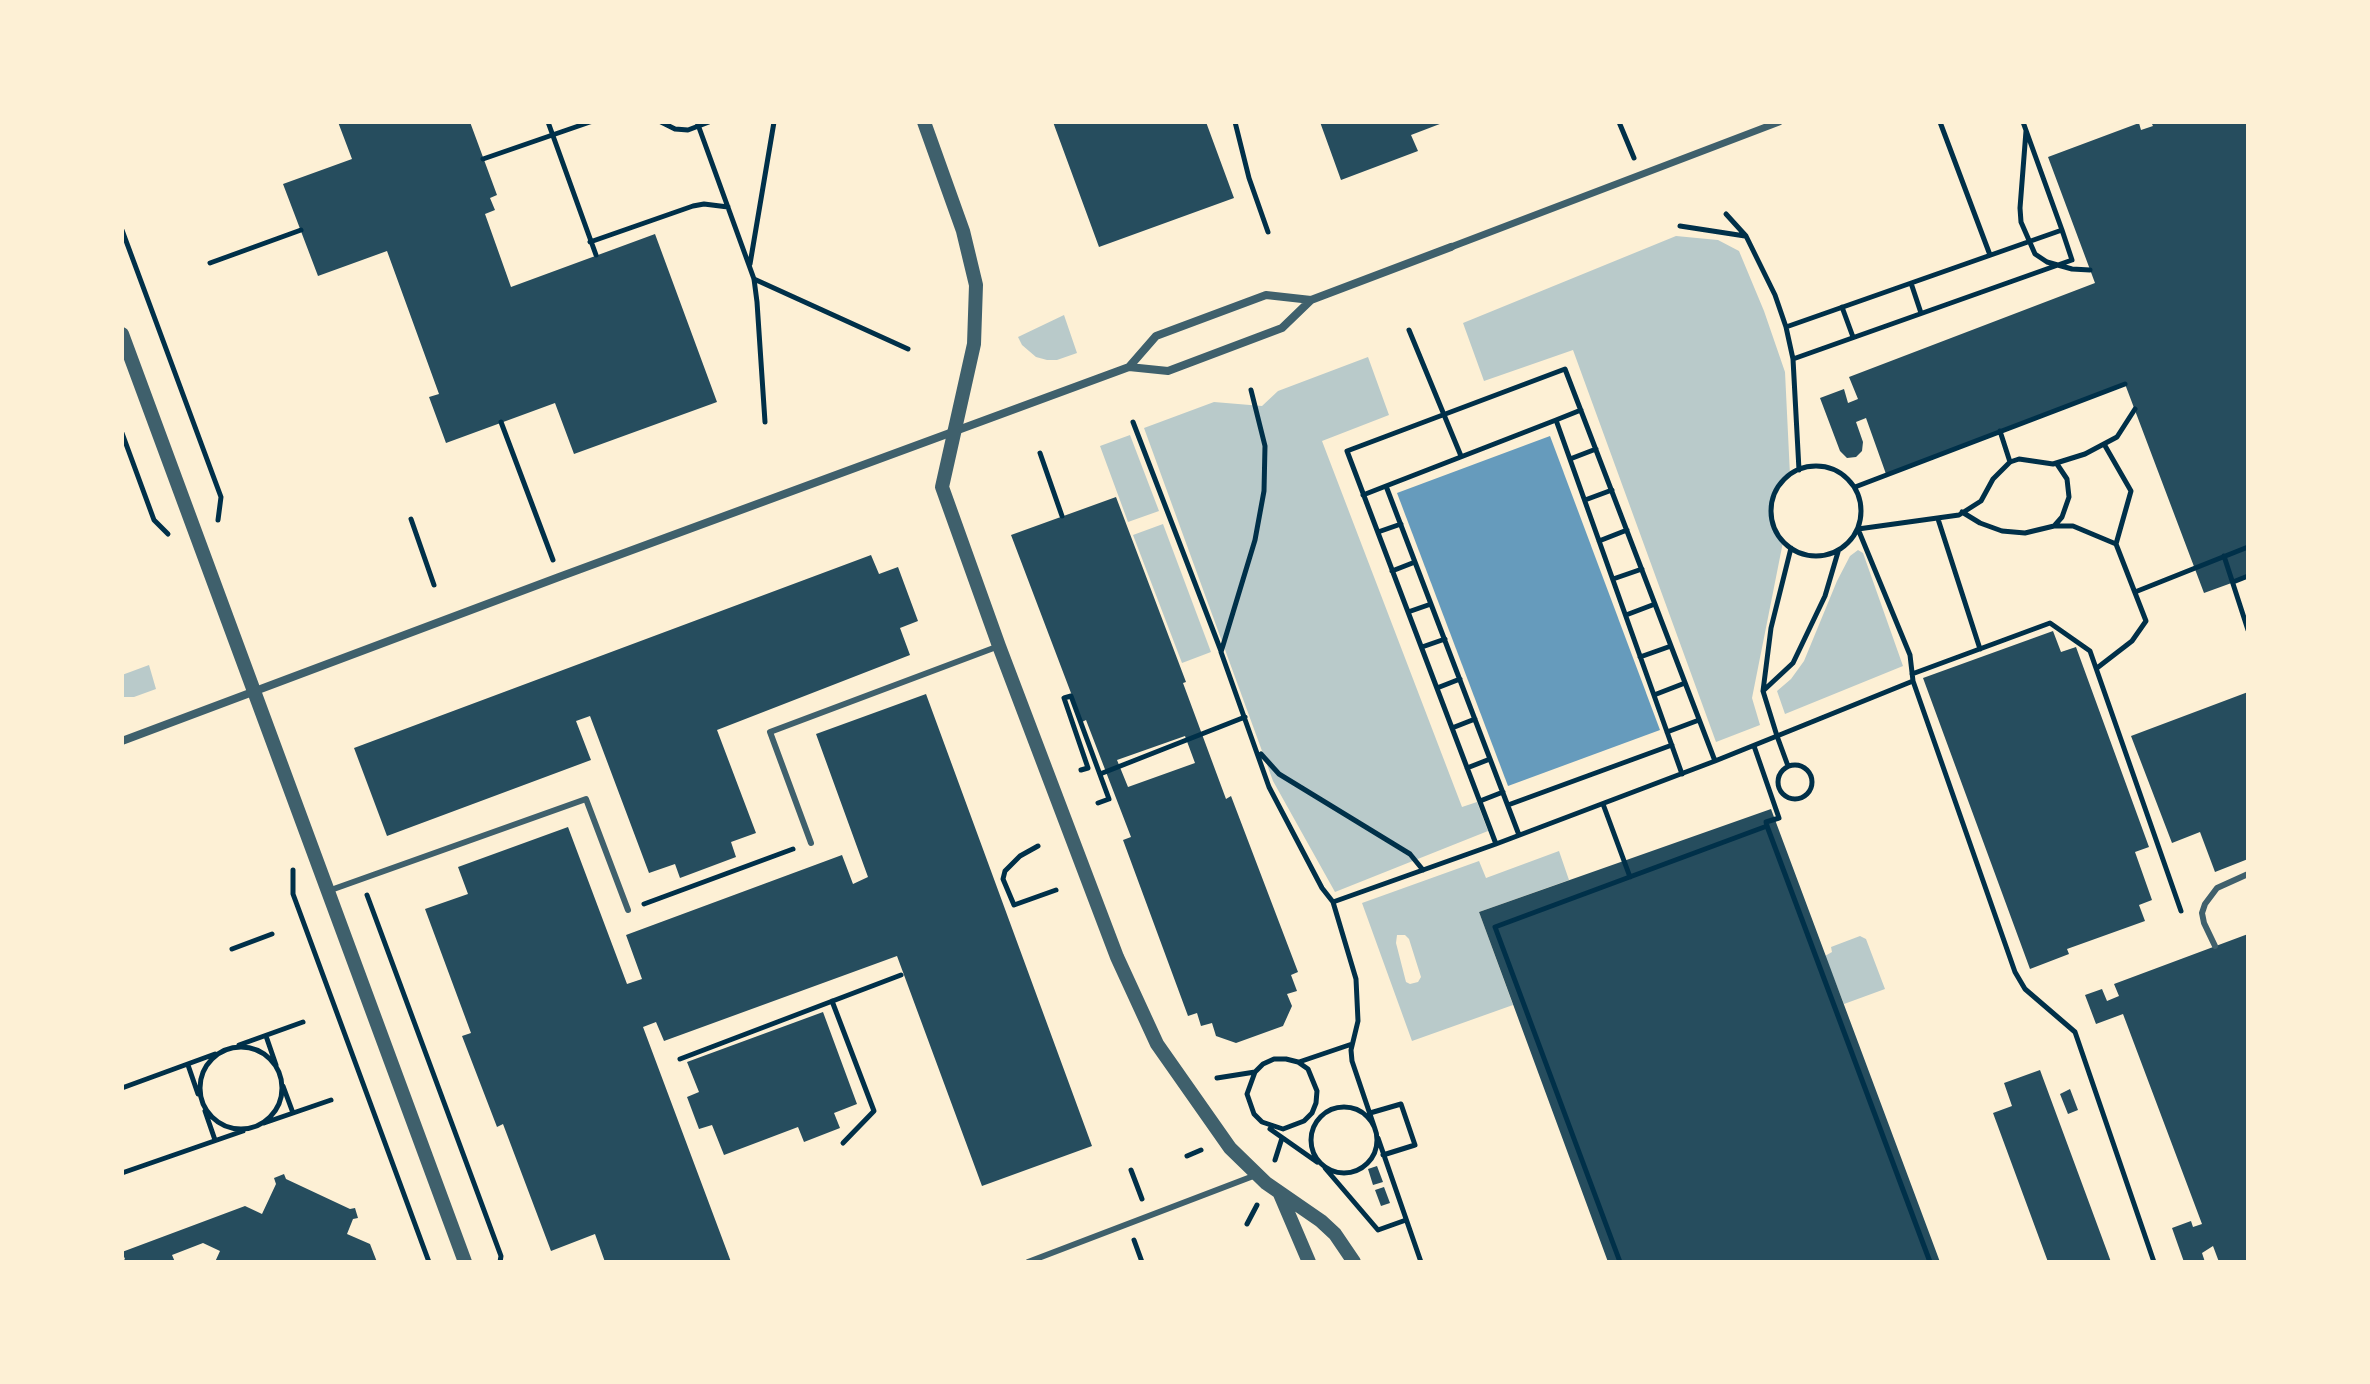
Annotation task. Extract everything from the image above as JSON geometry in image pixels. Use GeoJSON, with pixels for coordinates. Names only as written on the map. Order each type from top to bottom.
{"type":"FeatureCollection","features":[{"type":"Feature","properties":{"kind":"street"},"geometry":{"type":"LineString","coordinates":[[924,122],[963,231],[976,285],[974,344],[942,487],[999,646],[1117,957],[1157,1044],[1230,1148],[1280,1194],[1321,1221],[1335,1234],[1354,1262]]}},
{"type":"Feature","properties":{"kind":"street"},"geometry":{"type":"LineString","coordinates":[[122,741],[1129,367],[1168,371],[1182,366],[1282,328],[1311,300],[1779,122]]}},
{"type":"Feature","properties":{"kind":"street"},"geometry":{"type":"LineString","coordinates":[[1129,367],[1156,336],[1266,295],[1311,300]]}},
{"type":"Feature","properties":{"kind":"street"},"geometry":{"type":"LineString","coordinates":[[122,334],[465,1262]]}},
{"type":"Feature","properties":{"kind":"street"},"geometry":{"type":"LineString","coordinates":[[1280,1194],[1309,1262]]}},
{"type":"Feature","properties":{"kind":"lane"},"geometry":{"type":"LineString","coordinates":[[811,843],[770,732],[999,646]]}},
{"type":"Feature","properties":{"kind":"lane"},"geometry":{"type":"LineString","coordinates":[[328,891],[586,799],[628,910]]}},
{"type":"Feature","properties":{"kind":"lane"},"geometry":{"type":"LineString","coordinates":[[2215,946],[2204,923],[2202,913],[2205,904],[2217,888],[2248,874]]}},
{"type":"Feature","properties":{"kind":"lane"},"geometry":{"type":"LineString","coordinates":[[1028,1262],[1257,1175]]}},
{"type":"Feature","properties":{"kind":"path"},"geometry":{"type":"LineString","coordinates":[[548,122],[596,255]]}},
{"type":"Feature","properties":{"kind":"path"},"geometry":{"type":"LineString","coordinates":[[483,159],[590,122]]}},
{"type":"Feature","properties":{"kind":"path"},"geometry":{"type":"LineString","coordinates":[[661,122],[675,129],[709,122]]}},
{"type":"Feature","properties":{"kind":"path"},"geometry":{"type":"LineString","coordinates":[[750,265],[774,122]]}},
{"type":"Feature","properties":{"kind":"path"},"geometry":{"type":"LineString","coordinates":[[1235,122],[1249,178],[1268,232]]}},
{"type":"Feature","properties":{"kind":"path"},"geometry":{"type":"LineString","coordinates":[[1619,122],[1641,174]]}},
{"type":"Feature","properties":{"kind":"path"},"geometry":{"type":"LineString","coordinates":[[1940,122],[1990,255]]}},
{"type":"Feature","properties":{"kind":"path"},"geometry":{"type":"LineString","coordinates":[[1793,359],[2072,260],[2023,122]]}},
{"type":"Feature","properties":{"kind":"path"},"geometry":{"type":"LineString","coordinates":[[698,125],[754,279],[765,422]]}},
{"type":"Feature","properties":{"kind":"path"},"geometry":{"type":"LineString","coordinates":[[2026,130],[2021,222],[2035,254],[2047,262],[2090,270]]}},
{"type":"Feature","properties":{"kind":"path"},"geometry":{"type":"LineString","coordinates":[[590,242],[693,206],[728,207]]}},
{"type":"Feature","properties":{"kind":"path"},"geometry":{"type":"LineString","coordinates":[[1726,214],[1746,236],[1775,295],[1786,327],[1793,359],[1799,470]]}},
{"type":"Feature","properties":{"kind":"path"},"geometry":{"type":"LineString","coordinates":[[1680,226],[1746,236]]}},
{"type":"Feature","properties":{"kind":"path"},"geometry":{"type":"LineString","coordinates":[[122,230],[221,497],[218,524]]}},
{"type":"Feature","properties":{"kind":"path"},"geometry":{"type":"LineString","coordinates":[[210,263],[301,230]]}},
{"type":"Feature","properties":{"kind":"path"},"geometry":{"type":"LineString","coordinates":[[1786,327],[2062,230]]}},
{"type":"Feature","properties":{"kind":"path"},"geometry":{"type":"LineString","coordinates":[[754,279],[908,349]]}},
{"type":"Feature","properties":{"kind":"path"},"geometry":{"type":"LineString","coordinates":[[1911,283],[1921,313]]}},
{"type":"Feature","properties":{"kind":"path"},"geometry":{"type":"LineString","coordinates":[[1842,307],[1853,337]]}},
{"type":"Feature","properties":{"kind":"path"},"geometry":{"type":"LineString","coordinates":[[1409,330],[1461,456]]}},
{"type":"Feature","properties":{"kind":"path"},"geometry":{"type":"LineString","coordinates":[[1496,844],[1347,451],[1565,369],[1715,761]]}},
{"type":"Feature","properties":{"kind":"path"},"geometry":{"type":"LineString","coordinates":[[1855,487],[2125,384]]}},
{"type":"Feature","properties":{"kind":"path"},"geometry":{"type":"LineString","coordinates":[[1221,652],[1255,540],[1264,491],[1265,446],[1251,390]]}},
{"type":"Feature","properties":{"kind":"path"},"geometry":{"type":"LineString","coordinates":[[1858,529],[1938,519],[1962,512],[1981,501],[1993,479],[2010,462],[2019,459],[2057,464],[2117,437],[2135,409]]}},
{"type":"Feature","properties":{"kind":"path"},"geometry":{"type":"LineString","coordinates":[[1363,495],[1581,410]]}},
{"type":"Feature","properties":{"kind":"path"},"geometry":{"type":"LineString","coordinates":[[1556,420],[1682,774]]}},
{"type":"Feature","properties":{"kind":"path"},"geometry":{"type":"LineString","coordinates":[[501,422],[559,577]]}},
{"type":"Feature","properties":{"kind":"path"},"geometry":{"type":"LineString","coordinates":[[1133,422],[1269,787],[1322,888],[1333,902],[1356,979],[1358,1021],[1352,1044],[1352,1061],[1421,1262]]}},
{"type":"Feature","properties":{"kind":"path"},"geometry":{"type":"LineString","coordinates":[[2000,431],[2010,462]]}},
{"type":"Feature","properties":{"kind":"path"},"geometry":{"type":"LineString","coordinates":[[2097,668],[2132,641],[2146,621],[2116,544],[2131,491],[2104,444]]}},
{"type":"Feature","properties":{"kind":"path"},"geometry":{"type":"LineString","coordinates":[[1570,459],[1596,449]]}},
{"type":"Feature","properties":{"kind":"path"},"geometry":{"type":"LineString","coordinates":[[1040,453],[1062,516]]}},
{"type":"Feature","properties":{"kind":"path"},"geometry":{"type":"LineString","coordinates":[[2054,526],[2062,517],[2069,497],[2067,479],[2057,464]]}},
{"type":"Feature","properties":{"kind":"path"},"geometry":{"type":"LineString","coordinates":[[1817,466],[1832,469],[1845,476],[1855,487],[1862,515],[1850,542],[1839,551],[1824,556],[1809,556],[1783,542],[1774,529],[1771,514],[1773,499],[1779,485],[1799,470],[1817,466]]}},
{"type":"Feature","properties":{"kind":"path"},"geometry":{"type":"LineString","coordinates":[[1386,486],[1519,835]]}},
{"type":"Feature","properties":{"kind":"path"},"geometry":{"type":"LineString","coordinates":[[1585,500],[1612,490]]}},
{"type":"Feature","properties":{"kind":"path"},"geometry":{"type":"LineString","coordinates":[[1962,512],[2002,531],[2025,533],[2054,526],[2073,526],[2116,544]]}},
{"type":"Feature","properties":{"kind":"path"},"geometry":{"type":"LineString","coordinates":[[411,519],[434,585]]}},
{"type":"Feature","properties":{"kind":"path"},"geometry":{"type":"LineString","coordinates":[[1938,519],[1980,649]]}},
{"type":"Feature","properties":{"kind":"path"},"geometry":{"type":"LineString","coordinates":[[1378,532],[1401,524]]}},
{"type":"Feature","properties":{"kind":"path"},"geometry":{"type":"LineString","coordinates":[[1858,529],[1910,655],[1912,678],[2015,972],[2025,989],[2075,1032],[2154,1262]]}},
{"type":"Feature","properties":{"kind":"path"},"geometry":{"type":"LineString","coordinates":[[1599,541],[1627,530]]}},
{"type":"Feature","properties":{"kind":"path"},"geometry":{"type":"LineString","coordinates":[[2135,592],[2248,547]]}},
{"type":"Feature","properties":{"kind":"path"},"geometry":{"type":"LineString","coordinates":[[1788,766],[1763,691],[1771,628],[1791,548]]}},
{"type":"Feature","properties":{"kind":"path"},"geometry":{"type":"LineString","coordinates":[[1763,691],[1793,663],[1825,596],[1839,551]]}},
{"type":"Feature","properties":{"kind":"path"},"geometry":{"type":"LineString","coordinates":[[2224,556],[2248,630]]}},
{"type":"Feature","properties":{"kind":"path"},"geometry":{"type":"LineString","coordinates":[[1392,571],[1415,562]]}},
{"type":"Feature","properties":{"kind":"path"},"geometry":{"type":"LineString","coordinates":[[1613,579],[1642,569]]}},
{"type":"Feature","properties":{"kind":"path"},"geometry":{"type":"LineString","coordinates":[[2233,582],[2248,576]]}},
{"type":"Feature","properties":{"kind":"path"},"geometry":{"type":"LineString","coordinates":[[1408,612],[1431,604]]}},
{"type":"Feature","properties":{"kind":"path"},"geometry":{"type":"LineString","coordinates":[[1626,615],[1655,604]]}},
{"type":"Feature","properties":{"kind":"path"},"geometry":{"type":"LineString","coordinates":[[1333,902],[1754,746],[1980,649],[2050,623],[2090,651],[2182,916]]}},
{"type":"Feature","properties":{"kind":"path"},"geometry":{"type":"LineString","coordinates":[[1422,647],[1445,639]]}},
{"type":"Feature","properties":{"kind":"path"},"geometry":{"type":"LineString","coordinates":[[1640,657],[1671,646]]}},
{"type":"Feature","properties":{"kind":"path"},"geometry":{"type":"LineString","coordinates":[[1437,688],[1460,679]]}},
{"type":"Feature","properties":{"kind":"path"},"geometry":{"type":"LineString","coordinates":[[1654,695],[1685,683]]}},
{"type":"Feature","properties":{"kind":"path"},"geometry":{"type":"LineString","coordinates":[[1081,770],[1088,768],[1064,698],[1071,696],[1109,799],[1098,803]]}},
{"type":"Feature","properties":{"kind":"path"},"geometry":{"type":"LineString","coordinates":[[1100,774],[1245,717]]}},
{"type":"Feature","properties":{"kind":"path"},"geometry":{"type":"LineString","coordinates":[[1452,728],[1475,719]]}},
{"type":"Feature","properties":{"kind":"path"},"geometry":{"type":"LineString","coordinates":[[1667,732],[1699,720]]}},
{"type":"Feature","properties":{"kind":"path"},"geometry":{"type":"LineString","coordinates":[[1508,805],[1672,745]]}},
{"type":"Feature","properties":{"kind":"path"},"geometry":{"type":"LineString","coordinates":[[1754,746],[1779,818],[1766,822],[1767,826],[1930,1262]]}},
{"type":"Feature","properties":{"kind":"path"},"geometry":{"type":"LineString","coordinates":[[1257,750],[1279,774],[1410,854],[1423,870]]}},
{"type":"Feature","properties":{"kind":"path"},"geometry":{"type":"LineString","coordinates":[[1467,768],[1490,759]]}},
{"type":"Feature","properties":{"kind":"path"},"geometry":{"type":"LineString","coordinates":[[1799,765],[1811,776],[1812,787],[1801,799],[1789,799],[1777,786],[1779,774],[1788,766],[1799,765]]}},
{"type":"Feature","properties":{"kind":"path"},"geometry":{"type":"LineString","coordinates":[[1480,801],[1503,792]]}},
{"type":"Feature","properties":{"kind":"path"},"geometry":{"type":"LineString","coordinates":[[1603,804],[1630,877]]}},
{"type":"Feature","properties":{"kind":"path"},"geometry":{"type":"LineString","coordinates":[[1620,1262],[1495,927],[1767,826]]}},
{"type":"Feature","properties":{"kind":"path"},"geometry":{"type":"LineString","coordinates":[[628,910],[811,843]]}},
{"type":"Feature","properties":{"kind":"path"},"geometry":{"type":"LineString","coordinates":[[1038,846],[1020,856],[1005,871],[1003,879],[1014,905],[1056,890]]}},
{"type":"Feature","properties":{"kind":"path"},"geometry":{"type":"LineString","coordinates":[[293,863],[293,894],[429,1262]]}},
{"type":"Feature","properties":{"kind":"path"},"geometry":{"type":"LineString","coordinates":[[362,879],[501,1256],[500,1262]]}},
{"type":"Feature","properties":{"kind":"path"},"geometry":{"type":"LineString","coordinates":[[999,891],[1007,888]]}},
{"type":"Feature","properties":{"kind":"path"},"geometry":{"type":"LineString","coordinates":[[232,949],[272,934]]}},
{"type":"Feature","properties":{"kind":"path"},"geometry":{"type":"LineString","coordinates":[[680,1059],[901,975]]}},
{"type":"Feature","properties":{"kind":"path"},"geometry":{"type":"LineString","coordinates":[[832,1001],[874,1111],[843,1143]]}},
{"type":"Feature","properties":{"kind":"path"},"geometry":{"type":"LineString","coordinates":[[122,1088],[303,1022]]}},
{"type":"Feature","properties":{"kind":"path"},"geometry":{"type":"LineString","coordinates":[[266,1036],[293,1113]]}},
{"type":"Feature","properties":{"kind":"path"},"geometry":{"type":"LineString","coordinates":[[1298,1062],[1352,1044]]}},
{"type":"Feature","properties":{"kind":"path"},"geometry":{"type":"LineString","coordinates":[[226,1049],[252,1049],[265,1055],[280,1076],[280,1100],[266,1120],[255,1127],[229,1128],[217,1122],[201,1102],[201,1076],[216,1056],[226,1049]]}},
{"type":"Feature","properties":{"kind":"path"},"geometry":{"type":"LineString","coordinates":[[1262,1122],[1283,1129],[1304,1121],[1316,1103],[1317,1091],[1308,1069],[1286,1059],[1274,1059],[1255,1072],[1247,1094],[1254,1114],[1262,1122],[1324,1167],[1344,1173],[1365,1166],[1372,1158],[1377,1136]]}},
{"type":"Feature","properties":{"kind":"path"},"geometry":{"type":"LineString","coordinates":[[188,1065],[215,1140]]}},
{"type":"Feature","properties":{"kind":"path"},"geometry":{"type":"LineString","coordinates":[[1217,1078],[1255,1072]]}},
{"type":"Feature","properties":{"kind":"path"},"geometry":{"type":"LineString","coordinates":[[122,1173],[331,1100]]}},
{"type":"Feature","properties":{"kind":"path"},"geometry":{"type":"LineString","coordinates":[[1370,1113],[1401,1104],[1415,1145],[1383,1155]]}},
{"type":"Feature","properties":{"kind":"path"},"geometry":{"type":"LineString","coordinates":[[1374,1126],[1368,1117],[1349,1107],[1327,1111],[1313,1127],[1312,1149],[1378,1230],[1406,1220]]}},
{"type":"Feature","properties":{"kind":"path"},"geometry":{"type":"LineString","coordinates":[[1273,1166],[1282,1138]]}},
{"type":"Feature","properties":{"kind":"path"},"geometry":{"type":"LineString","coordinates":[[1187,1156],[1201,1150]]}},
{"type":"Feature","properties":{"kind":"path"},"geometry":{"type":"LineString","coordinates":[[1131,1170],[1148,1216]]}},
{"type":"Feature","properties":{"kind":"path"},"geometry":{"type":"LineString","coordinates":[[1247,1224],[1257,1205]]}},
{"type":"Feature","properties":{"kind":"shaded area"},"geometry":{"type":"Polygon","coordinates":[[[1676,236],[1718,240],[1739,251],[1785,372],[1790,475],[1779,485],[1771,514],[1774,529],[1783,542],[1752,698],[1760,725],[1716,742],[1573,350],[1484,381],[1463,323],[1676,236]]]}},
{"type":"Feature","properties":{"kind":"shaded area"},"geometry":{"type":"Polygon","coordinates":[[[1064,315],[1077,353],[1047,360],[1036,357],[1022,345],[1018,337],[1064,315]]]}},
{"type":"Feature","properties":{"kind":"shaded area"},"geometry":{"type":"Polygon","coordinates":[[[1368,357],[1389,415],[1322,441],[1462,807],[1477,802],[1488,831],[1335,892],[1273,781],[1144,428],[1214,402],[1262,406],[1278,391],[1368,357]]]}},
{"type":"Feature","properties":{"kind":"shaded area"},"geometry":{"type":"Polygon","coordinates":[[[1130,435],[1159,511],[1128,522],[1100,446],[1130,435]]]}},
{"type":"Feature","properties":{"kind":"shaded area"},"geometry":{"type":"Polygon","coordinates":[[[1163,524],[1211,652],[1182,663],[1133,535],[1163,524]]]}},
{"type":"Feature","properties":{"kind":"shaded area"},"geometry":{"type":"Polygon","coordinates":[[[1858,550],[1863,553],[1903,666],[1785,714],[1777,691],[1804,661],[1837,581],[1850,556],[1858,550]]]}},
{"type":"Feature","properties":{"kind":"shaded area"},"geometry":{"type":"Polygon","coordinates":[[[149,665],[156,689],[134,697],[122,697],[122,675],[149,665]]]}},
{"type":"Feature","properties":{"kind":"shaded area"},"geometry":{"type":"Polygon","coordinates":[[[1559,851],[1569,880],[1479,912],[1513,1005],[1412,1041],[1362,903],[1479,861],[1486,878],[1559,851]],[[1397,935],[1396,943],[1406,982],[1410,984],[1418,982],[1421,977],[1405,935],[1397,935]]]}},
{"type":"Feature","properties":{"kind":"shaded area"},"geometry":{"type":"Polygon","coordinates":[[[1860,936],[1866,939],[1885,989],[1844,1004],[1825,956],[1832,952],[1831,947],[1860,936]]]}},
{"type":"Feature","properties":{"kind":"water"},"geometry":{"type":"Polygon","coordinates":[[[1550,436],[1660,730],[1508,786],[1397,493],[1550,436]]]}},
{"type":"Feature","properties":{"kind":"building"},"geometry":{"type":"Polygon","coordinates":[[[338,122],[470,122],[497,195],[490,198],[495,210],[485,214],[511,287],[655,234],[717,402],[574,454],[555,403],[446,443],[429,397],[439,394],[387,251],[318,276],[283,184],[352,159],[338,122]]]}},
{"type":"Feature","properties":{"kind":"building"},"geometry":{"type":"Polygon","coordinates":[[[1053,122],[1206,122],[1234,198],[1099,247],[1053,122]]]}},
{"type":"Feature","properties":{"kind":"building"},"geometry":{"type":"Polygon","coordinates":[[[1320,122],[1445,122],[1411,135],[1418,151],[1341,180],[1320,122]]]}},
{"type":"Feature","properties":{"kind":"building"},"geometry":{"type":"Polygon","coordinates":[[[2151,122],[2248,122],[2248,577],[2204,593],[2125,384],[1886,474],[1866,418],[1856,422],[1863,442],[1862,451],[1856,457],[1847,458],[1840,451],[1820,398],[1844,389],[1848,403],[1858,399],[1849,377],[2095,283],[2048,157],[2139,123],[2141,130],[2153,126],[2151,122]]]}},
{"type":"Feature","properties":{"kind":"building"},"geometry":{"type":"Polygon","coordinates":[[[1116,497],[1186,682],[1183,683],[1226,799],[1231,796],[1298,972],[1291,975],[1297,991],[1287,994],[1292,1006],[1283,1026],[1236,1043],[1216,1036],[1212,1023],[1201,1026],[1197,1013],[1188,1016],[1123,840],[1131,837],[1086,720],[1082,722],[1011,535],[1116,497]],[[1185,736],[1117,760],[1128,787],[1195,763],[1185,736]]]}},
{"type":"Feature","properties":{"kind":"building"},"geometry":{"type":"Polygon","coordinates":[[[871,555],[879,574],[898,567],[918,621],[900,628],[910,655],[717,730],[756,833],[731,842],[736,857],[680,878],[675,864],[649,873],[590,716],[576,721],[591,760],[387,836],[354,748],[871,555]]]}},
{"type":"Feature","properties":{"kind":"building"},"geometry":{"type":"Polygon","coordinates":[[[2053,631],[2061,652],[2076,647],[2149,847],[2135,852],[2152,900],[2139,905],[2145,921],[2067,949],[2069,954],[2030,969],[1923,678],[2053,631]]]}},
{"type":"Feature","properties":{"kind":"building"},"geometry":{"type":"Polygon","coordinates":[[[2248,692],[2248,859],[2215,872],[2200,832],[2172,843],[2131,736],[2248,692]]]}},
{"type":"Feature","properties":{"kind":"building"},"geometry":{"type":"Polygon","coordinates":[[[926,694],[1092,1146],[982,1186],[897,956],[664,1041],[656,1022],[643,1027],[731,1262],[605,1262],[595,1234],[551,1251],[503,1124],[497,1127],[462,1036],[471,1033],[425,909],[468,894],[458,867],[568,827],[627,984],[642,979],[626,935],[842,855],[853,884],[868,877],[816,734],[926,694]]]}},
{"type":"Feature","properties":{"kind":"building"},"geometry":{"type":"Polygon","coordinates":[[[1771,809],[1940,1262],[1608,1262],[1479,912],[1771,809]]]}},
{"type":"Feature","properties":{"kind":"building"},"geometry":{"type":"Polygon","coordinates":[[[2248,934],[2248,1262],[2219,1262],[2213,1246],[2202,1253],[2205,1262],[2184,1262],[2172,1228],[2191,1221],[2193,1227],[2202,1224],[2123,1014],[2096,1024],[2085,995],[2102,989],[2107,1001],[2119,996],[2114,984],[2248,934]]]}},
{"type":"Feature","properties":{"kind":"building"},"geometry":{"type":"Polygon","coordinates":[[[823,1012],[857,1104],[834,1113],[840,1128],[804,1142],[798,1127],[724,1155],[712,1125],[699,1129],[687,1097],[699,1092],[687,1062],[823,1012]]]}},
{"type":"Feature","properties":{"kind":"building"},"geometry":{"type":"Polygon","coordinates":[[[2040,1070],[2111,1262],[2048,1262],[1993,1113],[2012,1106],[2004,1083],[2040,1070]]]}},
{"type":"Feature","properties":{"kind":"building"},"geometry":{"type":"Polygon","coordinates":[[[2070,1089],[2078,1110],[2068,1114],[2060,1094],[2070,1089]]]}},
{"type":"Feature","properties":{"kind":"building"},"geometry":{"type":"Polygon","coordinates":[[[1377,1166],[1383,1182],[1373,1185],[1368,1169],[1377,1166]]]}},
{"type":"Feature","properties":{"kind":"building"},"geometry":{"type":"Polygon","coordinates":[[[284,1174],[286,1179],[350,1209],[355,1208],[358,1218],[353,1219],[347,1234],[370,1244],[377,1262],[215,1262],[220,1251],[203,1243],[172,1255],[175,1262],[122,1262],[125,1259],[122,1252],[245,1206],[262,1214],[276,1184],[274,1178],[284,1174]]]}},
{"type":"Feature","properties":{"kind":"building"},"geometry":{"type":"Polygon","coordinates":[[[1384,1187],[1390,1203],[1381,1206],[1375,1190],[1384,1187]]]}}]}
